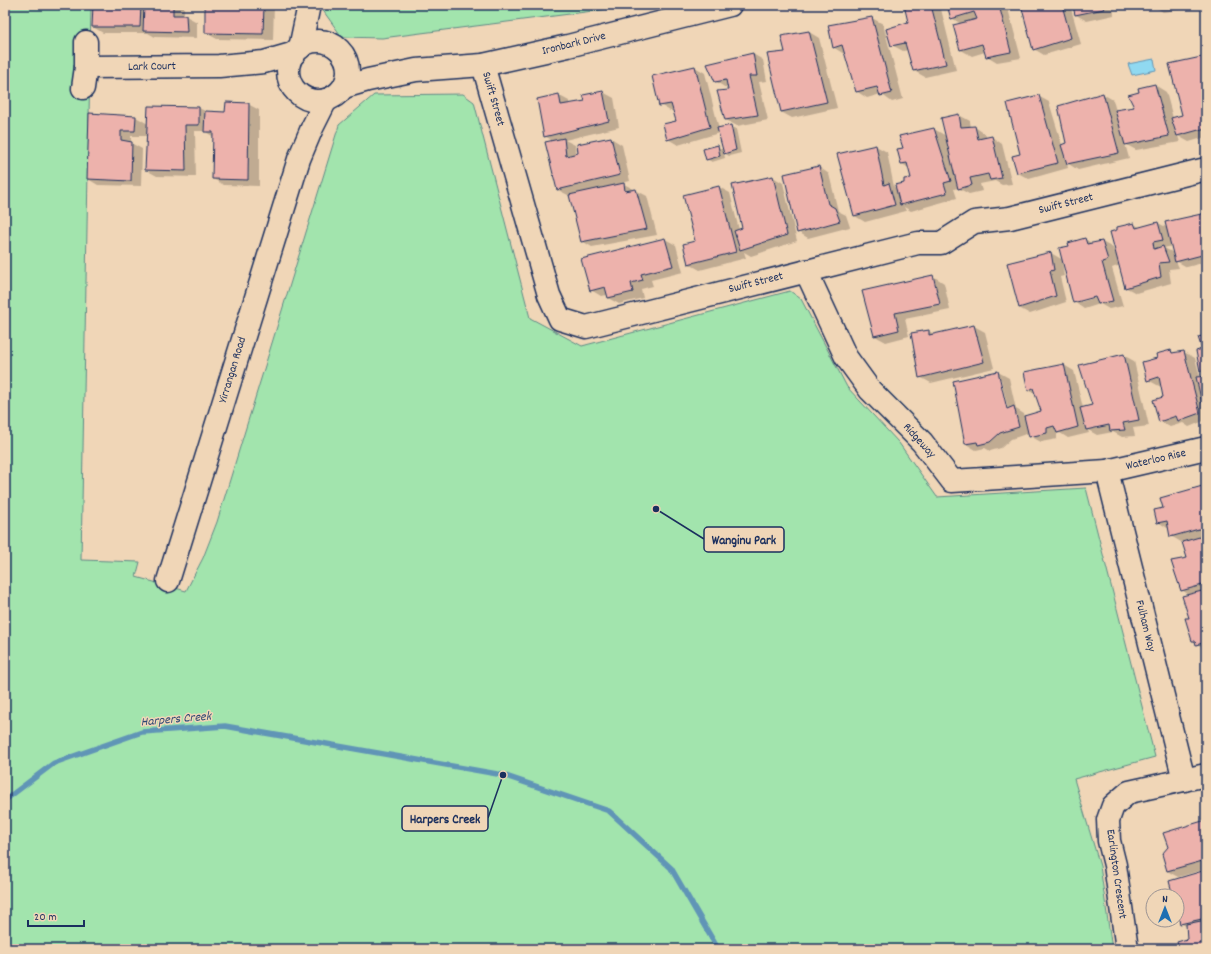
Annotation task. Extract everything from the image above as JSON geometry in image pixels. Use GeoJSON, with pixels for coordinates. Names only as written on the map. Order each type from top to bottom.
{"type":"FeatureCollection","features":[{"type":"Feature","properties":{"kind":"street"},"geometry":{"type":"LineString","coordinates":[[298,50],[309,5]]}},
{"type":"Feature","properties":{"kind":"street"},"geometry":{"type":"LineString","coordinates":[[312,5],[316,27],[328,43],[339,49],[345,57],[348,68],[344,87],[335,96],[326,100],[312,101],[302,96],[293,86],[288,72],[292,57],[298,50],[313,42],[328,43]]}},
{"type":"Feature","properties":{"kind":"street","name":"Ironbark Drive"},"geometry":{"type":"LineString","coordinates":[[344,87],[368,80],[416,70],[483,65],[568,46],[668,12],[730,5]]}},
{"type":"Feature","properties":{"kind":"street","name":"Lark Court"},"geometry":{"type":"LineString","coordinates":[[86,42],[85,78],[264,62],[298,50]]}},
{"type":"Feature","properties":{"kind":"street","name":"Ironbark Drive"},"geometry":{"type":"LineString","coordinates":[[345,57],[368,65],[416,70]]}},
{"type":"Feature","properties":{"kind":"street","name":"Swift Street"},"geometry":{"type":"LineString","coordinates":[[483,65],[549,295],[560,319],[586,327],[918,242],[941,243],[974,222],[1010,218],[1206,169]]}},
{"type":"Feature","properties":{"kind":"street","name":"Lark Court"},"geometry":{"type":"LineString","coordinates":[[219,66],[263,73],[293,86]]}},
{"type":"Feature","properties":{"kind":"street","name":"Yirrangan Road"},"geometry":{"type":"LineString","coordinates":[[293,86],[304,127],[299,160]]}},
{"type":"Feature","properties":{"kind":"street","name":"Yirrangan Road"},"geometry":{"type":"LineString","coordinates":[[168,580],[299,160],[312,128],[326,100]]}},
{"type":"Feature","properties":{"kind":"street","name":"Ridgeway"},"geometry":{"type":"LineString","coordinates":[[806,271],[846,357],[870,390],[922,442],[952,481],[1107,471]]}},
{"type":"Feature","properties":{"kind":"street","name":"Waterloo Rise"},"geometry":{"type":"LineString","coordinates":[[1107,471],[1206,448]]}},
{"type":"Feature","properties":{"kind":"street","name":"Fulham Way"},"geometry":{"type":"LineString","coordinates":[[1107,471],[1184,780]]}},
{"type":"Feature","properties":{"kind":"street","name":"Earlington Crescent"},"geometry":{"type":"LineString","coordinates":[[1127,949],[1115,866],[1109,841],[1108,820],[1113,806],[1128,792],[1206,775]]}},
{"type":"Feature","properties":{"kind":"green space"},"geometry":{"type":"Polygon","coordinates":[[[5,5],[91,5],[81,560],[140,562],[136,577],[186,591],[203,558],[217,522],[339,125],[374,95],[463,94],[474,102],[530,318],[582,346],[790,291],[801,299],[847,387],[899,443],[937,497],[1086,488],[1155,757],[1074,779],[1100,866],[1112,949],[5,949],[5,5]]]}},
{"type":"Feature","properties":{"kind":"green space"},"geometry":{"type":"Polygon","coordinates":[[[319,5],[640,5],[382,38],[342,37],[319,5]]]}},
{"type":"Feature","properties":{"kind":"water"},"geometry":{"type":"Polygon","coordinates":[[[1154,59],[1156,70],[1132,75],[1128,64],[1154,59]]]}},
{"type":"Feature","properties":{"kind":"building"},"geometry":{"type":"Polygon","coordinates":[[[93,5],[141,5],[140,27],[92,27],[93,5]]]}},
{"type":"Feature","properties":{"kind":"building"},"geometry":{"type":"Polygon","coordinates":[[[144,5],[173,5],[173,15],[186,15],[187,32],[143,31],[144,5]]]}},
{"type":"Feature","properties":{"kind":"building"},"geometry":{"type":"Polygon","coordinates":[[[205,5],[264,5],[263,34],[205,33],[205,5]]]}},
{"type":"Feature","properties":{"kind":"building"},"geometry":{"type":"Polygon","coordinates":[[[904,5],[931,5],[946,64],[913,71],[905,43],[891,46],[886,29],[908,22],[904,5]]]}},
{"type":"Feature","properties":{"kind":"building"},"geometry":{"type":"Polygon","coordinates":[[[947,5],[999,5],[1011,52],[986,57],[982,44],[960,50],[953,25],[977,19],[974,12],[951,19],[947,5]]]}},
{"type":"Feature","properties":{"kind":"building"},"geometry":{"type":"Polygon","coordinates":[[[1021,5],[1062,5],[1071,38],[1033,50],[1021,5]]]}},
{"type":"Feature","properties":{"kind":"building"},"geometry":{"type":"Polygon","coordinates":[[[1073,5],[1103,5],[1104,9],[1075,15],[1073,5]]]}},
{"type":"Feature","properties":{"kind":"building"},"geometry":{"type":"Polygon","coordinates":[[[872,17],[892,93],[880,96],[877,87],[856,92],[842,45],[833,48],[828,25],[872,17]]]}},
{"type":"Feature","properties":{"kind":"building"},"geometry":{"type":"Polygon","coordinates":[[[809,31],[827,102],[781,112],[767,54],[785,52],[781,36],[809,31]]]}},
{"type":"Feature","properties":{"kind":"building"},"geometry":{"type":"Polygon","coordinates":[[[753,53],[757,76],[749,76],[758,115],[725,120],[717,91],[728,90],[726,80],[715,82],[707,64],[753,53]]]}},
{"type":"Feature","properties":{"kind":"building"},"geometry":{"type":"Polygon","coordinates":[[[1206,56],[1206,128],[1177,136],[1171,118],[1182,115],[1169,64],[1206,56]]]}},
{"type":"Feature","properties":{"kind":"building"},"geometry":{"type":"Polygon","coordinates":[[[695,66],[710,127],[667,140],[663,124],[676,121],[671,104],[659,106],[652,76],[695,66]]]}},
{"type":"Feature","properties":{"kind":"building"},"geometry":{"type":"Polygon","coordinates":[[[1155,84],[1169,136],[1125,145],[1115,110],[1134,107],[1128,95],[1139,92],[1138,88],[1155,84]]]}},
{"type":"Feature","properties":{"kind":"building"},"geometry":{"type":"Polygon","coordinates":[[[603,91],[609,121],[544,137],[537,99],[559,94],[561,105],[585,101],[583,95],[603,91]]]}},
{"type":"Feature","properties":{"kind":"building"},"geometry":{"type":"Polygon","coordinates":[[[1103,93],[1119,153],[1067,164],[1061,145],[1066,143],[1058,106],[1103,93]]]}},
{"type":"Feature","properties":{"kind":"building"},"geometry":{"type":"Polygon","coordinates":[[[1039,95],[1058,163],[1017,173],[1012,156],[1020,154],[1007,103],[1039,95]]]}},
{"type":"Feature","properties":{"kind":"building"},"geometry":{"type":"Polygon","coordinates":[[[226,102],[249,103],[248,180],[212,179],[213,132],[204,132],[205,111],[225,112],[226,102]]]}},
{"type":"Feature","properties":{"kind":"building"},"geometry":{"type":"Polygon","coordinates":[[[148,106],[199,107],[199,125],[185,125],[186,171],[145,170],[148,106]]]}},
{"type":"Feature","properties":{"kind":"building"},"geometry":{"type":"Polygon","coordinates":[[[89,113],[136,116],[135,131],[121,131],[121,140],[132,142],[131,181],[87,179],[89,113]]]}},
{"type":"Feature","properties":{"kind":"building"},"geometry":{"type":"Polygon","coordinates":[[[959,114],[961,127],[975,126],[978,139],[992,136],[1002,178],[990,180],[988,174],[970,178],[972,185],[958,189],[941,118],[959,114]]]}},
{"type":"Feature","properties":{"kind":"building"},"geometry":{"type":"Polygon","coordinates":[[[731,125],[736,150],[724,154],[717,128],[731,125]]]}},
{"type":"Feature","properties":{"kind":"building"},"geometry":{"type":"Polygon","coordinates":[[[934,128],[951,181],[944,183],[947,193],[900,205],[895,185],[904,183],[904,179],[911,178],[907,163],[901,164],[897,149],[903,148],[899,136],[934,128]]]}},
{"type":"Feature","properties":{"kind":"building"},"geometry":{"type":"Polygon","coordinates":[[[611,137],[620,175],[557,190],[545,142],[564,138],[566,156],[578,153],[577,144],[611,137]]]}},
{"type":"Feature","properties":{"kind":"building"},"geometry":{"type":"Polygon","coordinates":[[[718,145],[720,156],[706,160],[703,149],[718,145]]]}},
{"type":"Feature","properties":{"kind":"building"},"geometry":{"type":"Polygon","coordinates":[[[876,145],[884,185],[889,183],[895,205],[854,216],[837,154],[876,145]]]}},
{"type":"Feature","properties":{"kind":"building"},"geometry":{"type":"Polygon","coordinates":[[[819,166],[828,204],[835,208],[840,221],[797,233],[784,174],[819,166]]]}},
{"type":"Feature","properties":{"kind":"building"},"geometry":{"type":"Polygon","coordinates":[[[773,176],[787,235],[740,250],[734,231],[742,228],[732,185],[773,176]]]}},
{"type":"Feature","properties":{"kind":"building"},"geometry":{"type":"Polygon","coordinates":[[[624,183],[625,191],[636,189],[647,229],[581,242],[569,195],[624,183]]]}},
{"type":"Feature","properties":{"kind":"building"},"geometry":{"type":"Polygon","coordinates":[[[719,186],[736,252],[688,264],[683,244],[695,241],[683,195],[719,186]]]}},
{"type":"Feature","properties":{"kind":"building"},"geometry":{"type":"Polygon","coordinates":[[[1206,213],[1206,235],[1203,236],[1206,254],[1175,262],[1165,222],[1206,213]]]}},
{"type":"Feature","properties":{"kind":"building"},"geometry":{"type":"Polygon","coordinates":[[[1158,222],[1163,240],[1153,242],[1154,249],[1163,246],[1169,262],[1159,263],[1161,277],[1125,288],[1110,232],[1117,230],[1117,227],[1134,223],[1136,228],[1158,222]]]}},
{"type":"Feature","properties":{"kind":"building"},"geometry":{"type":"Polygon","coordinates":[[[665,238],[673,266],[641,274],[643,280],[631,283],[633,292],[608,298],[605,287],[590,291],[581,259],[665,238]]]}},
{"type":"Feature","properties":{"kind":"building"},"geometry":{"type":"Polygon","coordinates":[[[1085,238],[1087,244],[1102,241],[1108,260],[1102,262],[1113,301],[1098,304],[1095,297],[1073,303],[1059,248],[1069,246],[1068,243],[1085,238]]]}},
{"type":"Feature","properties":{"kind":"building"},"geometry":{"type":"Polygon","coordinates":[[[1051,252],[1054,270],[1050,271],[1056,296],[1019,308],[1007,263],[1051,252]]]}},
{"type":"Feature","properties":{"kind":"building"},"geometry":{"type":"Polygon","coordinates":[[[933,275],[940,304],[895,313],[899,330],[874,336],[862,291],[933,275]]]}},
{"type":"Feature","properties":{"kind":"building"},"geometry":{"type":"Polygon","coordinates":[[[974,325],[984,362],[919,378],[911,333],[929,330],[929,335],[974,325]]]}},
{"type":"Feature","properties":{"kind":"building"},"geometry":{"type":"Polygon","coordinates":[[[1206,335],[1206,373],[1205,370],[1200,371],[1196,351],[1202,349],[1198,337],[1206,335]]]}},
{"type":"Feature","properties":{"kind":"building"},"geometry":{"type":"Polygon","coordinates":[[[1171,350],[1172,353],[1184,351],[1200,413],[1178,421],[1176,416],[1159,422],[1153,400],[1163,397],[1159,377],[1147,381],[1142,362],[1157,358],[1156,354],[1171,350]]]}},
{"type":"Feature","properties":{"kind":"building"},"geometry":{"type":"Polygon","coordinates":[[[1124,354],[1139,420],[1123,423],[1125,430],[1110,431],[1109,425],[1086,430],[1080,408],[1092,405],[1079,365],[1124,354]]]}},
{"type":"Feature","properties":{"kind":"building"},"geometry":{"type":"Polygon","coordinates":[[[1064,364],[1078,427],[1057,433],[1054,426],[1047,428],[1047,433],[1029,437],[1024,416],[1041,411],[1033,388],[1028,391],[1024,372],[1064,364]]]}},
{"type":"Feature","properties":{"kind":"building"},"geometry":{"type":"Polygon","coordinates":[[[998,371],[1007,409],[1014,406],[1019,427],[1000,433],[990,442],[978,445],[977,442],[965,444],[953,381],[998,371]]]}},
{"type":"Feature","properties":{"kind":"building"},"geometry":{"type":"Polygon","coordinates":[[[1206,376],[1206,402],[1202,403],[1196,377],[1206,376]]]}},
{"type":"Feature","properties":{"kind":"building"},"geometry":{"type":"Polygon","coordinates":[[[1206,485],[1206,527],[1170,537],[1167,521],[1157,523],[1154,510],[1163,508],[1160,498],[1206,485]]]}},
{"type":"Feature","properties":{"kind":"building"},"geometry":{"type":"Polygon","coordinates":[[[1203,536],[1206,545],[1206,584],[1181,591],[1171,561],[1187,558],[1182,542],[1203,536]]]}},
{"type":"Feature","properties":{"kind":"building"},"geometry":{"type":"Polygon","coordinates":[[[1202,591],[1206,601],[1206,642],[1196,645],[1195,641],[1192,641],[1185,618],[1189,618],[1182,596],[1202,591]]]}},
{"type":"Feature","properties":{"kind":"building"},"geometry":{"type":"Polygon","coordinates":[[[1206,820],[1206,860],[1167,871],[1162,854],[1168,847],[1163,833],[1206,820]]]}},
{"type":"Feature","properties":{"kind":"building"},"geometry":{"type":"Polygon","coordinates":[[[1206,870],[1206,918],[1185,923],[1185,888],[1171,888],[1169,881],[1206,870]]]}},
{"type":"Feature","properties":{"kind":"building"},"geometry":{"type":"Polygon","coordinates":[[[1206,920],[1206,949],[1179,949],[1177,942],[1187,939],[1186,924],[1206,920]]]}},
{"type":"Feature","properties":{"kind":"waterway","name":"Harpers Creek"},"geometry":{"type":"LineString","coordinates":[[5,800],[54,763],[142,732],[225,726],[503,775],[609,811],[671,868],[718,949]]}},
{"type":"Feature","properties":{"kind":"place","name":"Wanginu Park"},"geometry":{"type":"Point","coordinates":[656,509]}},
{"type":"Feature","properties":{"kind":"place","name":"Harpers Creek"},"geometry":{"type":"Point","coordinates":[503,775]}}]}
